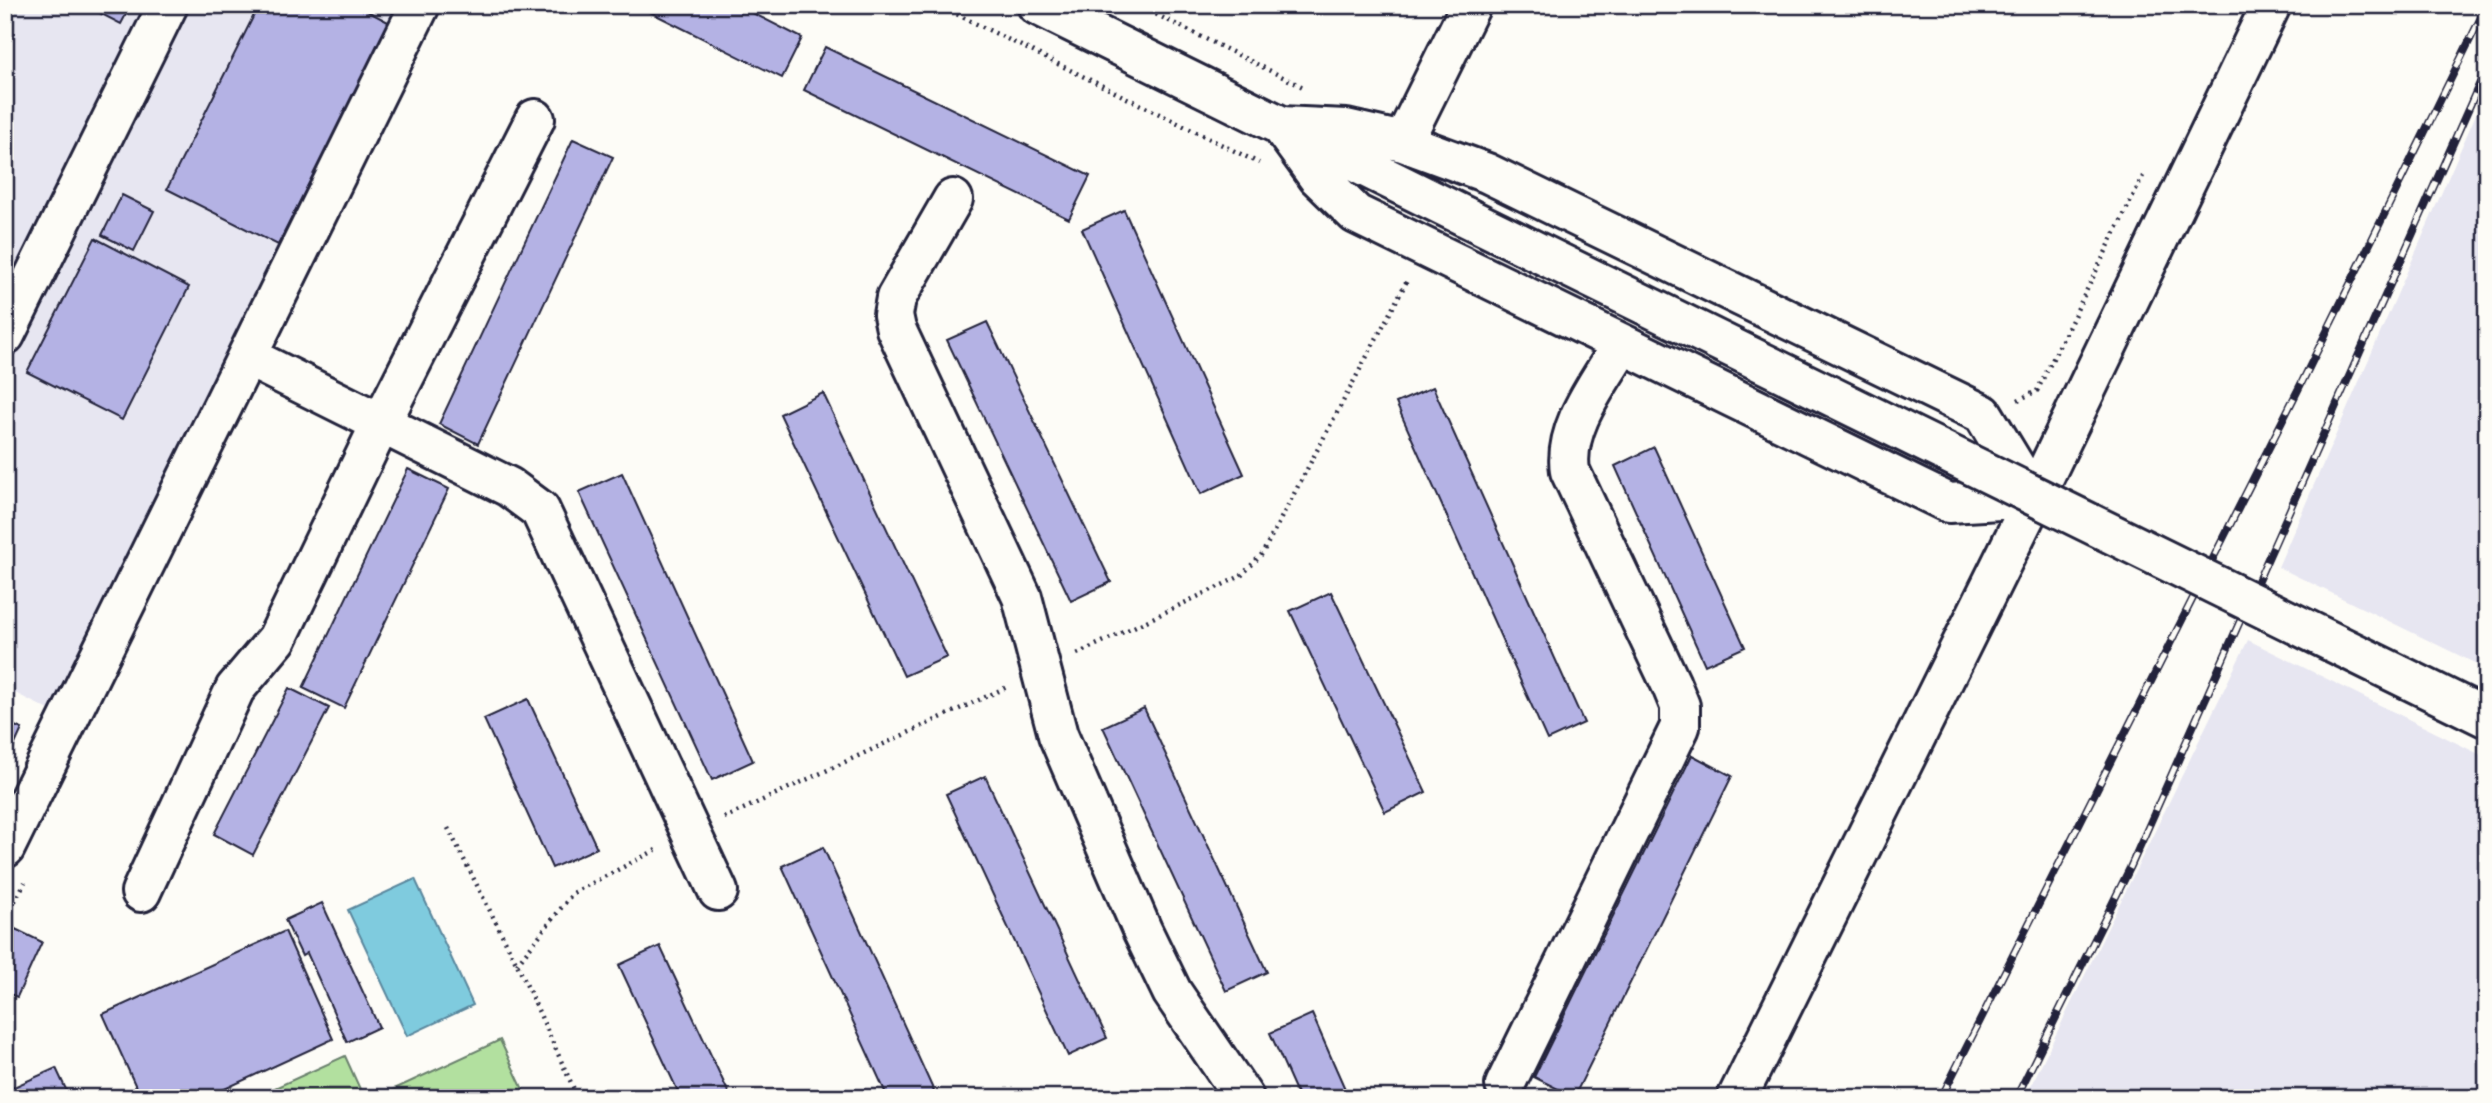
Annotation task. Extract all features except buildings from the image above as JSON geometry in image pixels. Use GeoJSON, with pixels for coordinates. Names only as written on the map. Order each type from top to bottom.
{"type":"FeatureCollection","features":[{"type":"Feature","properties":{"kind":"street"},"geometry":{"type":"LineString","coordinates":[[5,335],[168,5]]}},
{"type":"Feature","properties":{"kind":"street"},"geometry":{"type":"LineString","coordinates":[[5,848],[420,5]]}},
{"type":"Feature","properties":{"kind":"street"},"geometry":{"type":"LineString","coordinates":[[1037,5],[2487,718]]}},
{"type":"Feature","properties":{"kind":"street"},"geometry":{"type":"LineString","coordinates":[[1404,142],[1471,5]]}},
{"type":"Feature","properties":{"kind":"street"},"geometry":{"type":"LineString","coordinates":[[1737,1098],[2034,498],[2271,5]]}},
{"type":"Feature","properties":{"kind":"street"},"geometry":{"type":"LineString","coordinates":[[141,892],[235,689],[277,639],[381,424],[535,119]]}},
{"type":"Feature","properties":{"kind":"street"},"geometry":{"type":"LineString","coordinates":[[1281,127],[1346,129],[1404,142],[1487,173],[1983,414],[2034,498]]}},
{"type":"Feature","properties":{"kind":"street"},"geometry":{"type":"LineString","coordinates":[[1281,127],[1318,177],[1356,214],[1949,503],[2034,498]]}},
{"type":"Feature","properties":{"kind":"street"},"geometry":{"type":"LineString","coordinates":[[953,199],[896,298],[896,329],[1022,597],[1058,735],[1142,930],[1172,992],[1244,1098]]}},
{"type":"Feature","properties":{"kind":"street"},"geometry":{"type":"LineString","coordinates":[[1505,1085],[1680,727],[1680,706],[1671,684],[1570,471],[1568,457],[1577,424],[1622,344]]}},
{"type":"Feature","properties":{"kind":"street"},"geometry":{"type":"LineString","coordinates":[[248,357],[509,487],[540,510],[718,891]]}},
{"type":"Feature","properties":{"kind":"path"},"geometry":{"type":"LineString","coordinates":[[938,5],[1270,169]]}},
{"type":"Feature","properties":{"kind":"path"},"geometry":{"type":"LineString","coordinates":[[1137,5],[1309,90]]}},
{"type":"Feature","properties":{"kind":"path"},"geometry":{"type":"LineString","coordinates":[[2006,399],[2018,400],[2037,391],[2147,167]]}},
{"type":"Feature","properties":{"kind":"path"},"geometry":{"type":"LineString","coordinates":[[448,828],[517,964],[578,1098]]}},
{"type":"Feature","properties":{"kind":"shaded area"},"geometry":{"type":"Polygon","coordinates":[[[5,5],[397,5],[49,710],[5,688],[5,5]]]}},
{"type":"Feature","properties":{"kind":"shaded area"},"geometry":{"type":"Polygon","coordinates":[[[2487,89],[2487,669],[2278,567],[2487,89]]]}},
{"type":"Feature","properties":{"kind":"shaded area"},"geometry":{"type":"Polygon","coordinates":[[[2248,640],[2487,758],[2487,1098],[2025,1098],[2248,640]]]}},
{"type":"Feature","properties":{"kind":"green space"},"geometry":{"type":"Polygon","coordinates":[[[500,1040],[527,1098],[375,1098],[500,1040]]]}},
{"type":"Feature","properties":{"kind":"green space"},"geometry":{"type":"Polygon","coordinates":[[[345,1056],[364,1098],[253,1098],[345,1056]]]}},
{"type":"Feature","properties":{"kind":"water"},"geometry":{"type":"Polygon","coordinates":[[[415,879],[473,1005],[407,1036],[348,910],[415,879]]]}},
{"type":"Feature","properties":{"kind":"railway"},"geometry":{"type":"LineString","coordinates":[[1941,1098],[2302,382],[2487,5]]}},
{"type":"Feature","properties":{"kind":"railway"},"geometry":{"type":"LineString","coordinates":[[2016,1098],[2130,868],[2487,67]]}}]}
